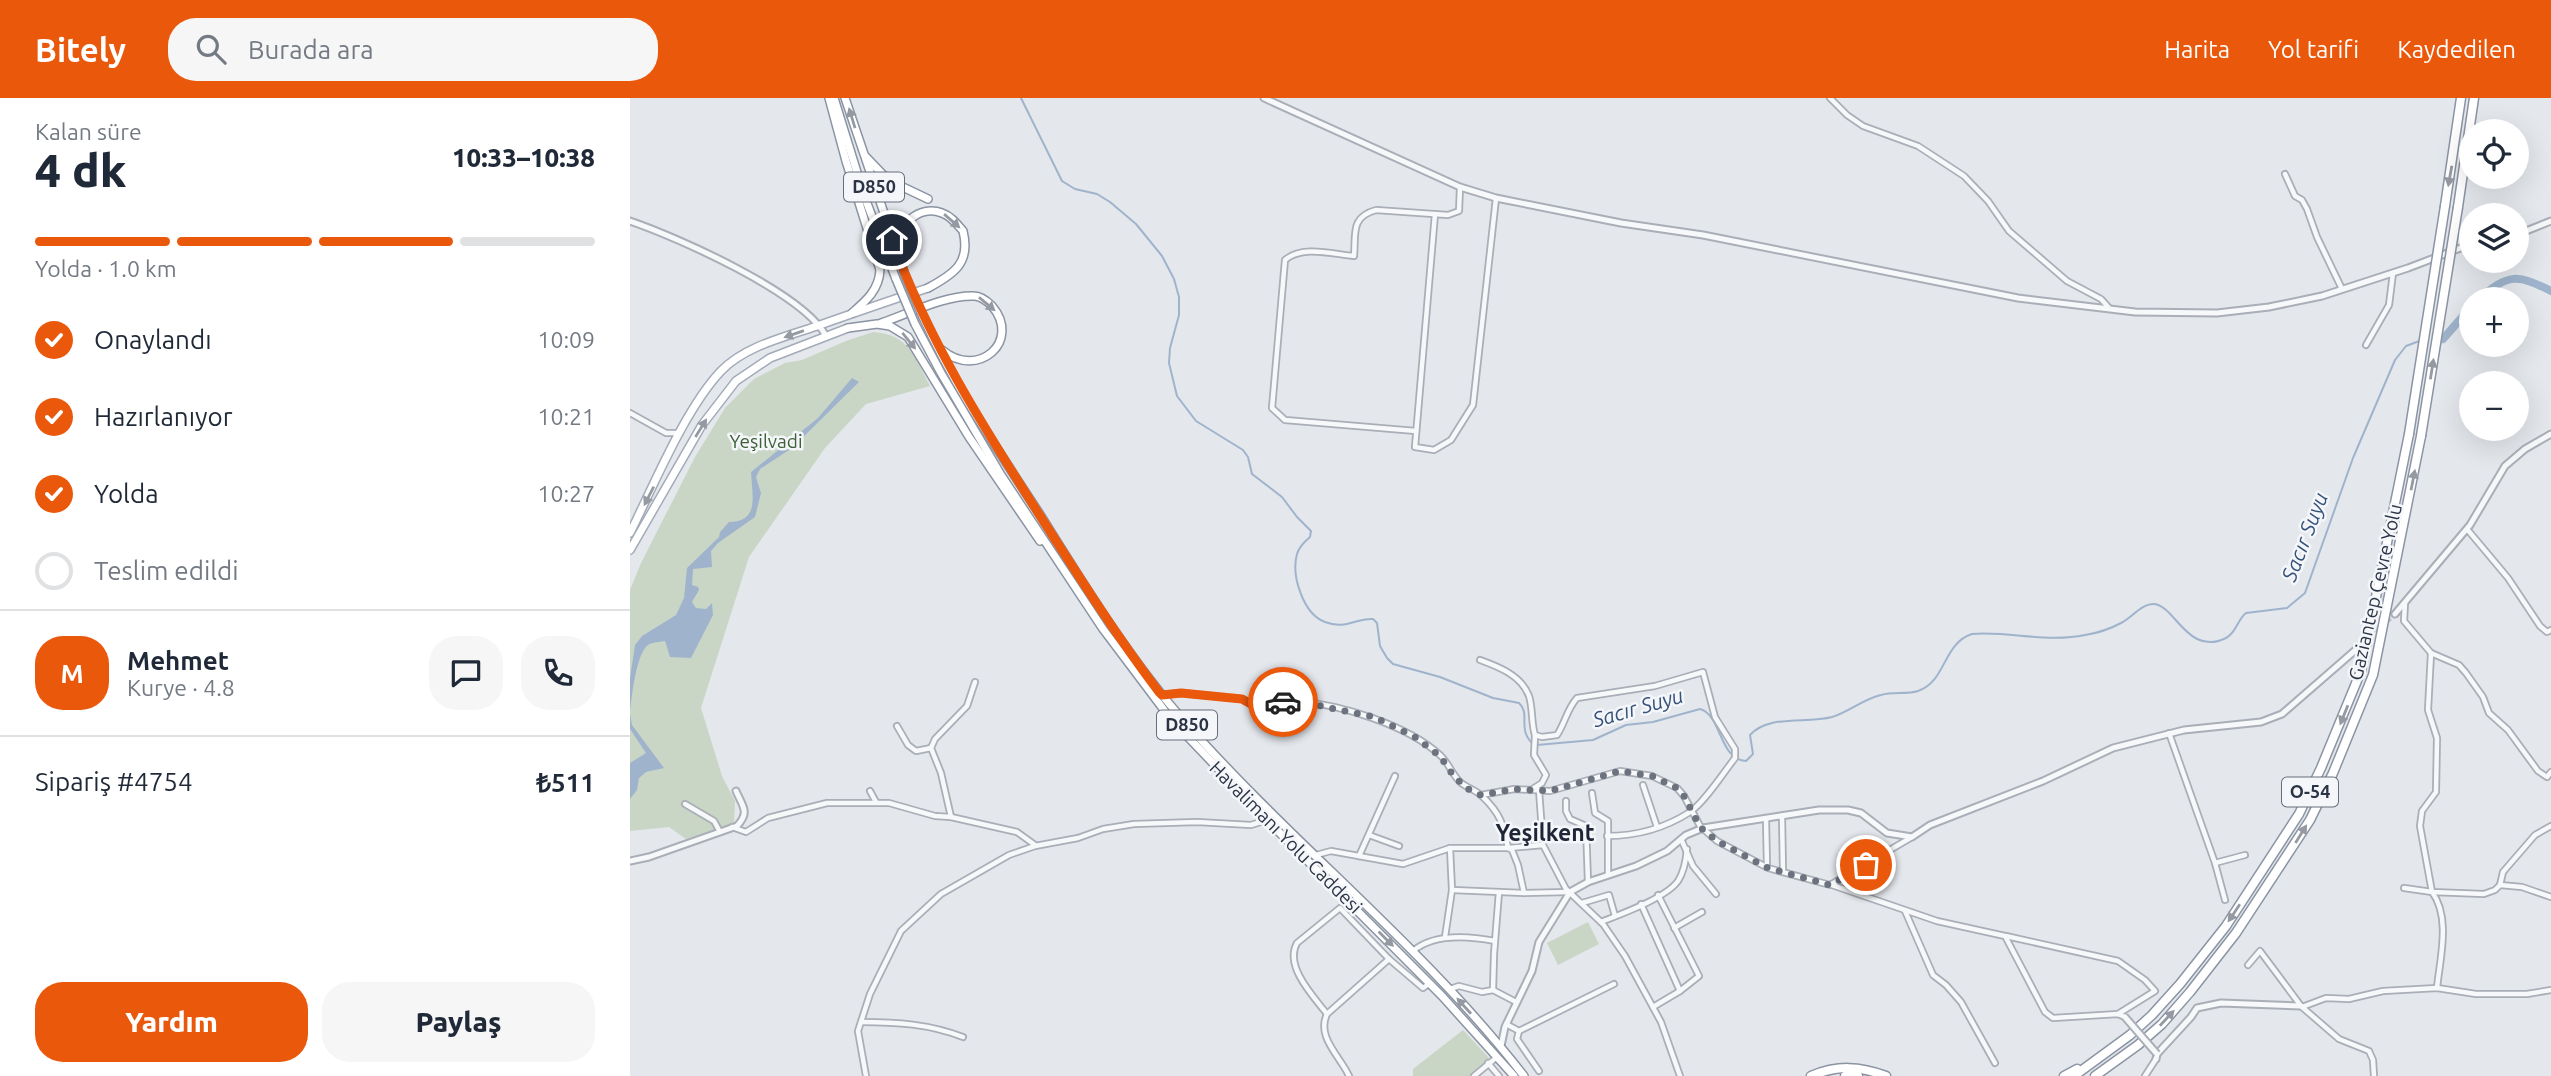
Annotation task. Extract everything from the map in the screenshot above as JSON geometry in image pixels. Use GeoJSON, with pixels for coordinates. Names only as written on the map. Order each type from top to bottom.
{"type":"FeatureCollection","features":[{"type":"Feature","properties":{"kind":"highway","name":"Gaziantep Çevre Yolu"},"geometry":{"type":"LineString","coordinates":[[2074,1076],[2130,1035],[2152,1015],[2226,926],[2299,814],[2356,683],[2367,650],[2409,434],[2461,98]]}},
{"type":"Feature","properties":{"kind":"highway","name":"Gaziantep Çevre Yolu"},"geometry":{"type":"LineString","coordinates":[[2095,1076],[2162,1024],[2236,933],[2310,820],[2353,724],[2376,664],[2421,436],[2474,98]]}},
{"type":"Feature","properties":{"kind":"highway"},"geometry":{"type":"LineString","coordinates":[[2064,1076],[2130,1035]]}},
{"type":"Feature","properties":{"kind":"highway"},"geometry":{"type":"LineString","coordinates":[[1811,1076],[1849,1067],[1863,1068],[1886,1076]]}},
{"type":"Feature","properties":{"kind":"highway"},"geometry":{"type":"LineString","coordinates":[[1845,1076],[1858,1076]]}},
{"type":"Feature","properties":{"kind":"main road","name":"Havalimanı Yolu Caddesi"},"geometry":{"type":"LineString","coordinates":[[832,98],[865,198],[915,324],[1001,475],[1103,629],[1170,718],[1267,820],[1430,983],[1514,1076]]}},
{"type":"Feature","properties":{"kind":"main road"},"geometry":{"type":"LineString","coordinates":[[832,98],[846,161],[880,270],[877,286],[852,313]]}},
{"type":"Feature","properties":{"kind":"main road","name":"Havalimanı Yolu Caddesi"},"geometry":{"type":"LineString","coordinates":[[845,98],[899,260],[936,345],[987,432],[1141,669],[1217,756],[1413,951],[1501,1046],[1524,1076]]}},
{"type":"Feature","properties":{"kind":"main road"},"geometry":{"type":"LineString","coordinates":[[862,152],[888,180],[928,199]]}},
{"type":"Feature","properties":{"kind":"main road"},"geometry":{"type":"LineString","coordinates":[[630,533],[680,433],[706,388],[723,369],[743,354],[928,288],[959,268],[965,253],[963,231],[953,219],[937,211],[927,211],[911,218],[900,233],[897,244],[899,260]]}},
{"type":"Feature","properties":{"kind":"main road"},"geometry":{"type":"LineString","coordinates":[[630,550],[702,425],[747,371],[770,358],[825,336],[848,328],[877,324],[958,297],[977,296],[986,301],[997,314],[1000,340],[991,354],[984,359],[964,362],[936,345]]}},
{"type":"Feature","properties":{"kind":"main road"},"geometry":{"type":"LineString","coordinates":[[877,324],[890,326],[908,337],[999,483],[1030,528],[1057,560]]}},
{"type":"Feature","properties":{"kind":"street"},"geometry":{"type":"LineString","coordinates":[[1264,98],[1460,187],[1496,198],[1608,221],[1703,235],[2018,298],[2109,309],[2217,313],[2269,307],[2342,289],[2459,248]]}},
{"type":"Feature","properties":{"kind":"street"},"geometry":{"type":"LineString","coordinates":[[1830,98],[1863,126],[1918,146],[1964,176],[1988,201],[2009,231],[2067,281],[2101,299],[2109,309]]}},
{"type":"Feature","properties":{"kind":"street"},"geometry":{"type":"LineString","coordinates":[[2285,174],[2295,196],[2302,200],[2307,209],[2342,289]]}},
{"type":"Feature","properties":{"kind":"street"},"geometry":{"type":"LineString","coordinates":[[1416,430],[1285,420],[1272,408],[1284,260],[1293,253],[1354,256],[1357,224],[1360,216],[1366,212],[1376,210],[1448,215],[1459,211],[1460,187]]}},
{"type":"Feature","properties":{"kind":"street"},"geometry":{"type":"LineString","coordinates":[[1434,214],[1415,447],[1434,450],[1451,440],[1473,405],[1496,198]]}},
{"type":"Feature","properties":{"kind":"street"},"geometry":{"type":"LineString","coordinates":[[630,221],[734,267],[792,302],[820,325],[825,336]]}},
{"type":"Feature","properties":{"kind":"street"},"geometry":{"type":"LineString","coordinates":[[2529,230],[2551,221]]}},
{"type":"Feature","properties":{"kind":"street"},"geometry":{"type":"LineString","coordinates":[[2366,345],[2389,305],[2393,273]]}},
{"type":"Feature","properties":{"kind":"street"},"geometry":{"type":"LineString","coordinates":[[630,413],[666,433],[680,433]]}},
{"type":"Feature","properties":{"kind":"street"},"geometry":{"type":"LineString","coordinates":[[2395,614],[2467,529],[2505,466],[2525,449],[2551,434]]}},
{"type":"Feature","properties":{"kind":"street"},"geometry":{"type":"LineString","coordinates":[[2467,529],[2508,578],[2540,626],[2550,632]]}},
{"type":"Feature","properties":{"kind":"street"},"geometry":{"type":"LineString","coordinates":[[2405,602],[2404,621],[2431,653],[2459,665],[2483,697],[2488,713],[2508,730],[2538,771],[2547,777],[2551,772]]}},
{"type":"Feature","properties":{"kind":"street"},"geometry":{"type":"LineString","coordinates":[[1830,885],[1930,825],[2043,782],[2113,748],[2169,733],[2261,722],[2282,714],[2359,647]]}},
{"type":"Feature","properties":{"kind":"street"},"geometry":{"type":"LineString","coordinates":[[2431,653],[2428,710],[2437,738],[2436,792],[2422,811],[2420,826],[2432,892],[2440,903],[2442,921],[2437,988]]}},
{"type":"Feature","properties":{"kind":"street"},"geometry":{"type":"LineString","coordinates":[[1480,660],[1507,670],[1528,695],[1534,755],[1546,775],[1542,783],[1530,790]]}},
{"type":"Feature","properties":{"kind":"street"},"geometry":{"type":"LineString","coordinates":[[1534,739],[1557,735],[1569,707],[1577,698],[1655,686],[1703,672],[1715,716],[1736,756],[1691,811],[1657,827],[1629,836],[1607,836]]}},
{"type":"Feature","properties":{"kind":"street"},"geometry":{"type":"LineString","coordinates":[[951,817],[941,773],[931,748],[935,739],[967,706],[975,682]]}},
{"type":"Feature","properties":{"kind":"street"},"geometry":{"type":"LineString","coordinates":[[1162,695],[1181,693],[1242,699],[1262,710],[1282,702],[1297,701],[1374,717],[1415,737],[1440,756],[1466,788],[1481,795],[1503,821],[1508,848],[1517,859],[1524,893]]}},
{"type":"Feature","properties":{"kind":"street"},"geometry":{"type":"LineString","coordinates":[[897,726],[908,746],[916,751],[931,748]]}},
{"type":"Feature","properties":{"kind":"street"},"geometry":{"type":"LineString","coordinates":[[2169,733],[2215,863],[2225,900]]}},
{"type":"Feature","properties":{"kind":"street"},"geometry":{"type":"LineString","coordinates":[[1481,795],[1514,789],[1550,791],[1620,771],[1652,776],[1677,788],[1703,828],[1717,841],[1767,867],[1937,921],[2118,961],[2145,980],[2155,991],[2118,1014]]}},
{"type":"Feature","properties":{"kind":"street"},"geometry":{"type":"LineString","coordinates":[[1359,856],[1395,776]]}},
{"type":"Feature","properties":{"kind":"street"},"geometry":{"type":"LineString","coordinates":[[1643,785],[1657,827]]}},
{"type":"Feature","properties":{"kind":"street"},"geometry":{"type":"LineString","coordinates":[[1539,790],[1543,845],[1570,892],[1601,922],[1625,956],[1661,1023],[1680,1076]]}},
{"type":"Feature","properties":{"kind":"street"},"geometry":{"type":"LineString","coordinates":[[630,861],[649,857],[732,827],[744,818],[745,811],[736,791]]}},
{"type":"Feature","properties":{"kind":"street"},"geometry":{"type":"LineString","coordinates":[[870,791],[877,803]]}},
{"type":"Feature","properties":{"kind":"street"},"geometry":{"type":"LineString","coordinates":[[1592,793],[1595,813],[1608,821],[1608,875]]}},
{"type":"Feature","properties":{"kind":"street"},"geometry":{"type":"LineString","coordinates":[[1566,801],[1566,811],[1570,819],[1586,826],[1588,882]]}},
{"type":"Feature","properties":{"kind":"street"},"geometry":{"type":"LineString","coordinates":[[732,827],[746,832],[768,818],[827,803],[889,803],[935,816],[1017,832],[1035,846]]}},
{"type":"Feature","properties":{"kind":"street"},"geometry":{"type":"LineString","coordinates":[[685,804],[715,821],[720,831]]}},
{"type":"Feature","properties":{"kind":"street"},"geometry":{"type":"LineString","coordinates":[[1452,890],[1570,892],[1588,882],[1636,866],[1703,828],[1819,810],[1861,813],[1887,833],[1912,837]]}},
{"type":"Feature","properties":{"kind":"street"},"geometry":{"type":"LineString","coordinates":[[1782,816],[1783,872]]}},
{"type":"Feature","properties":{"kind":"street"},"geometry":{"type":"LineString","coordinates":[[1766,818],[1767,867]]}},
{"type":"Feature","properties":{"kind":"street"},"geometry":{"type":"LineString","coordinates":[[866,1076],[858,1040],[861,1022],[880,970],[901,930],[941,894],[1009,855],[1035,846],[1134,824],[1197,822],[1251,825],[1267,820]]}},
{"type":"Feature","properties":{"kind":"street"},"geometry":{"type":"LineString","coordinates":[[2500,885],[2503,872],[2535,835],[2551,826]]}},
{"type":"Feature","properties":{"kind":"street"},"geometry":{"type":"LineString","coordinates":[[1368,835],[1399,846]]}},
{"type":"Feature","properties":{"kind":"street"},"geometry":{"type":"LineString","coordinates":[[1681,839],[1688,849],[1693,866],[1716,894]]}},
{"type":"Feature","properties":{"kind":"street"},"geometry":{"type":"LineString","coordinates":[[1316,855],[1331,851],[1403,864],[1450,848],[1543,845]]}},
{"type":"Feature","properties":{"kind":"street"},"geometry":{"type":"LineString","coordinates":[[1445,937],[1452,890],[1450,848]]}},
{"type":"Feature","properties":{"kind":"street"},"geometry":{"type":"LineString","coordinates":[[1601,922],[1641,904],[1678,882],[1688,849]]}},
{"type":"Feature","properties":{"kind":"street"},"geometry":{"type":"LineString","coordinates":[[2215,863],[2245,855]]}},
{"type":"Feature","properties":{"kind":"street"},"geometry":{"type":"LineString","coordinates":[[2404,888],[2484,894],[2500,885],[2522,887],[2551,897]]}},
{"type":"Feature","properties":{"kind":"street"},"geometry":{"type":"LineString","coordinates":[[1493,990],[1499,892]]}},
{"type":"Feature","properties":{"kind":"street"},"geometry":{"type":"LineString","coordinates":[[1501,1046],[1506,1026],[1532,971],[1539,942],[1570,892]]}},
{"type":"Feature","properties":{"kind":"street"},"geometry":{"type":"LineString","coordinates":[[1582,903],[1609,895],[1615,916]]}},
{"type":"Feature","properties":{"kind":"street"},"geometry":{"type":"LineString","coordinates":[[1653,1007],[1699,976],[1658,895]]}},
{"type":"Feature","properties":{"kind":"street"},"geometry":{"type":"LineString","coordinates":[[1641,904],[1680,991]]}},
{"type":"Feature","properties":{"kind":"street"},"geometry":{"type":"LineString","coordinates":[[1326,1014],[1300,976],[1295,965],[1294,949],[1297,943],[1340,908],[1423,988],[1430,983]]}},
{"type":"Feature","properties":{"kind":"street"},"geometry":{"type":"LineString","coordinates":[[1904,910],[1933,975],[1961,1002],[1995,1063]]}},
{"type":"Feature","properties":{"kind":"street"},"geometry":{"type":"LineString","coordinates":[[1674,928],[1702,912]]}},
{"type":"Feature","properties":{"kind":"street"},"geometry":{"type":"LineString","coordinates":[[2005,936],[2045,1012],[2053,1018],[2118,1014],[2125,1017],[2156,1056]]}},
{"type":"Feature","properties":{"kind":"street"},"geometry":{"type":"LineString","coordinates":[[1413,951],[1430,940],[1445,937],[1495,941]]}},
{"type":"Feature","properties":{"kind":"street"},"geometry":{"type":"LineString","coordinates":[[2248,965],[2260,951],[2301,1006]]}},
{"type":"Feature","properties":{"kind":"street"},"geometry":{"type":"LineString","coordinates":[[1349,1076],[1324,1032],[1326,1014],[1390,959]]}},
{"type":"Feature","properties":{"kind":"street"},"geometry":{"type":"LineString","coordinates":[[1488,1033],[1506,1026],[1519,1031],[1614,984]]}},
{"type":"Feature","properties":{"kind":"street"},"geometry":{"type":"LineString","coordinates":[[1449,990],[1460,986],[1482,992],[1493,990],[1516,1002]]}},
{"type":"Feature","properties":{"kind":"street"},"geometry":{"type":"LineString","coordinates":[[2374,1076],[2373,1060],[2369,1051],[2339,1039],[2302,1007],[2326,999],[2349,999],[2383,991],[2437,988],[2476,995],[2527,994],[2551,990]]}},
{"type":"Feature","properties":{"kind":"street"},"geometry":{"type":"LineString","coordinates":[[2145,1076],[2156,1056],[2197,1008],[2221,1003],[2301,1006]]}},
{"type":"Feature","properties":{"kind":"street"},"geometry":{"type":"LineString","coordinates":[[861,1022],[928,1026],[963,1037]]}},
{"type":"Feature","properties":{"kind":"street"},"geometry":{"type":"LineString","coordinates":[[1519,1031],[1517,1040],[1539,1071]]}},
{"type":"Feature","properties":{"kind":"street"},"geometry":{"type":"LineString","coordinates":[[1474,1076],[1498,1056]]}},
{"type":"Feature","properties":{"kind":"street"},"geometry":{"type":"LineString","coordinates":[[1488,1063],[1499,1076]]}},
{"type":"Feature","properties":{"kind":"green space","name":"Yeşilvadi"},"geometry":{"type":"Polygon","coordinates":[[[873,332],[895,337],[903,343],[915,357],[930,386],[866,404],[825,448],[749,557],[701,708],[722,776],[735,801],[734,824],[686,839],[669,827],[630,831],[630,590],[641,563],[695,457],[725,408],[754,379],[785,363],[802,360],[873,332]]]}},
{"type":"Feature","properties":{"kind":"green space"},"geometry":{"type":"Polygon","coordinates":[[[1588,922],[1599,944],[1558,965],[1547,943],[1588,922]]]}},
{"type":"Feature","properties":{"kind":"green space"},"geometry":{"type":"Polygon","coordinates":[[[1463,1030],[1489,1058],[1471,1076],[1413,1076],[1413,1069],[1463,1030]]]}},
{"type":"Feature","properties":{"kind":"water"},"geometry":{"type":"Polygon","coordinates":[[[852,378],[859,382],[792,448],[760,469],[756,477],[761,493],[755,517],[711,551],[712,567],[693,569],[692,585],[699,590],[692,602],[696,608],[706,609],[712,603],[713,615],[691,658],[670,657],[665,641],[648,645],[640,657],[630,711],[630,678],[635,645],[642,636],[676,615],[684,598],[687,568],[719,537],[729,522],[739,521],[750,512],[753,498],[751,472],[818,418],[852,378]]]}},
{"type":"Feature","properties":{"kind":"water"},"geometry":{"type":"Polygon","coordinates":[[[630,714],[632,725],[664,768],[646,772],[639,778],[637,790],[630,799],[630,763],[646,753],[630,729],[630,714]]]}},
{"type":"Feature","properties":{"kind":"waterway","name":"Sacır Suyu"},"geometry":{"type":"LineString","coordinates":[[1021,98],[1062,181],[1075,189],[1097,194],[1110,202],[1136,224],[1162,256],[1174,279],[1179,297],[1179,315],[1169,363],[1177,396],[1196,421],[1243,450],[1248,457],[1252,474],[1282,497],[1311,531],[1310,537],[1299,549],[1296,563],[1297,583],[1310,611],[1325,622],[1339,625],[1373,619],[1377,623],[1380,646],[1393,664],[1440,677],[1493,698],[1519,703],[1524,712],[1525,732],[1532,743]]}},
{"type":"Feature","properties":{"kind":"waterway","name":"Sacır Suyu"},"geometry":{"type":"LineString","coordinates":[[2494,287],[2506,281],[2521,279],[2551,291]]}},
{"type":"Feature","properties":{"kind":"waterway","name":"Sacır Suyu"},"geometry":{"type":"LineString","coordinates":[[2443,339],[2459,321]]}},
{"type":"Feature","properties":{"kind":"waterway","name":"Sacır Suyu"},"geometry":{"type":"LineString","coordinates":[[1537,745],[1593,740],[1626,725],[1653,722],[1700,709],[1713,720],[1731,753],[1737,759],[1746,761],[1753,754],[1750,735],[1767,724],[1832,717],[1874,697],[1918,691],[1927,686],[1934,680],[1955,645],[1972,634],[2057,638],[2085,635],[2113,627],[2145,606],[2153,604],[2161,606],[2192,636],[2201,641],[2213,642],[2226,638],[2246,613],[2287,608],[2305,593],[2353,458],[2395,360],[2406,346],[2422,340]]}},
{"type":"Feature","properties":{"kind":"tunnel"},"geometry":{"type":"LineString","coordinates":[[2359,647],[2395,614]]}},
{"type":"Feature","properties":{"kind":"way so far"},"geometry":{"type":"LineString","coordinates":[[1283,702],[1297,701],[1374,717],[1415,737],[1440,756],[1466,788],[1481,795],[1514,789],[1550,791],[1620,771],[1652,776],[1677,788],[1684,796],[1692,815],[1707,834],[1768,868],[1830,885],[1866,865]]}},
{"type":"Feature","properties":{"kind":"district","name":"Yeşilkent"},"geometry":{"type":"Point","coordinates":[1545,833]}},
{"type":"Feature","properties":{"kind":"route"},"geometry":{"type":"LineString","coordinates":[[892,240],[931,335],[987,432],[1077,574],[1159,692],[1162,695],[1181,693],[1242,699],[1262,710],[1283,702]]}}]}
